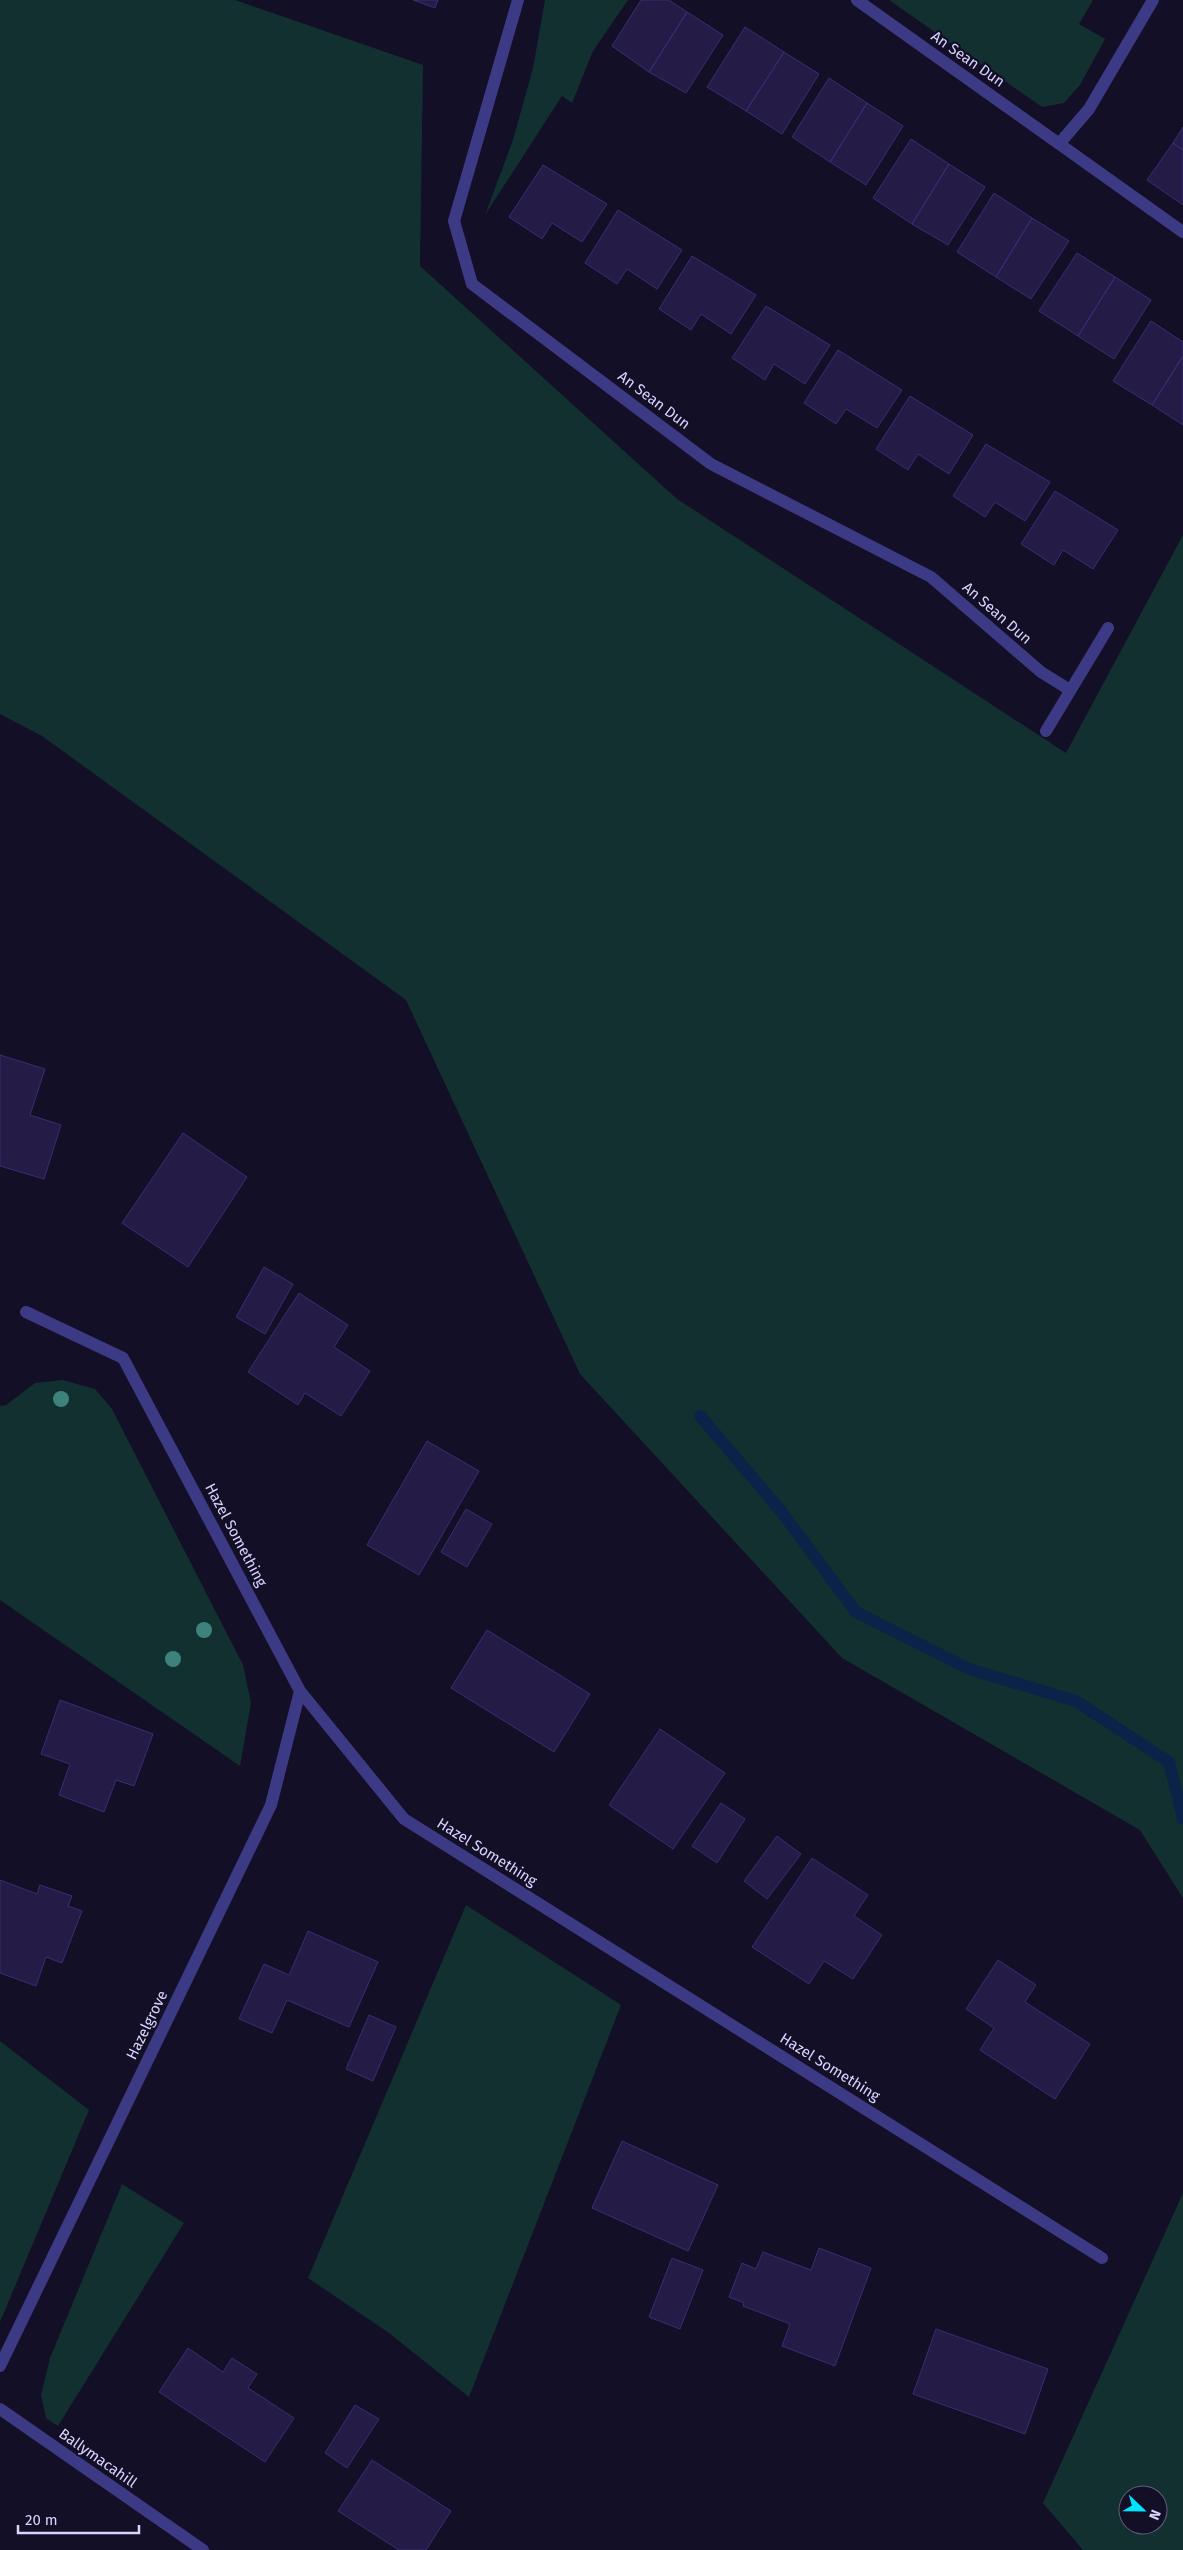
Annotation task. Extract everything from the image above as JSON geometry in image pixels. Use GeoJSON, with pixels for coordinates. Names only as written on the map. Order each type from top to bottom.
{"type":"FeatureCollection","features":[{"type":"Feature","properties":{"kind":"street","name":"An Sean Dun"},"geometry":{"type":"LineString","coordinates":[[518,0],[454,221],[472,284],[711,464],[931,577],[1041,672],[1070,690]]}},
{"type":"Feature","properties":{"kind":"street","name":"An Sean Dun"},"geometry":{"type":"LineString","coordinates":[[857,0],[1183,232]]}},
{"type":"Feature","properties":{"kind":"street"},"geometry":{"type":"LineString","coordinates":[[1060,144],[1089,110],[1153,0]]}},
{"type":"Feature","properties":{"kind":"street"},"geometry":{"type":"LineString","coordinates":[[1046,731],[1108,628]]}},
{"type":"Feature","properties":{"kind":"street","name":"Hazel Something"},"geometry":{"type":"LineString","coordinates":[[26,1312],[123,1358],[300,1691],[404,1819],[1102,2258]]}},
{"type":"Feature","properties":{"kind":"street","name":"Hazelgrove"},"geometry":{"type":"LineString","coordinates":[[0,2366],[271,1805],[300,1691]]}},
{"type":"Feature","properties":{"kind":"street","name":"Ballymacahill"},"geometry":{"type":"LineString","coordinates":[[0,2409],[202,2550]]}},
{"type":"Feature","properties":{"kind":"green space"},"geometry":{"type":"Polygon","coordinates":[[[0,0],[235,0],[423,65],[420,266],[677,499],[1066,753],[1183,535],[1183,1898],[1140,1830],[842,1658],[580,1374],[406,1000],[42,736],[0,714],[0,0]]]}},
{"type":"Feature","properties":{"kind":"green space"},"geometry":{"type":"Polygon","coordinates":[[[545,0],[628,0],[593,51],[572,103],[562,96],[485,215],[513,140],[533,68],[545,0]]]}},
{"type":"Feature","properties":{"kind":"green space"},"geometry":{"type":"Polygon","coordinates":[[[889,0],[1093,0],[1079,24],[1105,39],[1080,85],[1064,103],[1042,107],[889,0]]]}},
{"type":"Feature","properties":{"kind":"green space"},"geometry":{"type":"Polygon","coordinates":[[[63,1380],[95,1389],[112,1409],[243,1665],[251,1703],[240,1766],[0,1600],[0,1406],[6,1405],[35,1383],[63,1380]]]}},
{"type":"Feature","properties":{"kind":"green space"},"geometry":{"type":"Polygon","coordinates":[[[466,1905],[621,2005],[469,2397],[389,2333],[308,2278],[466,1905]]]}},
{"type":"Feature","properties":{"kind":"green space"},"geometry":{"type":"Polygon","coordinates":[[[0,2041],[89,2110],[0,2322],[0,2041]]]}},
{"type":"Feature","properties":{"kind":"green space"},"geometry":{"type":"Polygon","coordinates":[[[122,2184],[184,2223],[58,2426],[46,2418],[41,2395],[50,2358],[122,2184]]]}},
{"type":"Feature","properties":{"kind":"green space"},"geometry":{"type":"Polygon","coordinates":[[[1183,2193],[1183,2550],[1083,2550],[1043,2503],[1183,2193]]]}},
{"type":"Feature","properties":{"kind":"building"},"geometry":{"type":"Polygon","coordinates":[[[413,0],[438,0],[435,8],[413,0]]]}},
{"type":"Feature","properties":{"kind":"building"},"geometry":{"type":"Polygon","coordinates":[[[641,0],[669,0],[687,12],[649,72],[612,46],[641,0]]]}},
{"type":"Feature","properties":{"kind":"building"},"geometry":{"type":"Polygon","coordinates":[[[687,12],[723,35],[686,93],[649,72],[687,12]]]}},
{"type":"Feature","properties":{"kind":"building"},"geometry":{"type":"Polygon","coordinates":[[[745,27],[784,52],[746,111],[707,87],[745,27]]]}},
{"type":"Feature","properties":{"kind":"building"},"geometry":{"type":"Polygon","coordinates":[[[784,52],[819,74],[782,134],[746,111],[784,52]]]}},
{"type":"Feature","properties":{"kind":"building"},"geometry":{"type":"Polygon","coordinates":[[[829,78],[867,103],[830,162],[792,137],[829,78]]]}},
{"type":"Feature","properties":{"kind":"building"},"geometry":{"type":"Polygon","coordinates":[[[867,103],[903,126],[866,185],[830,162],[867,103]]]}},
{"type":"Feature","properties":{"kind":"building"},"geometry":{"type":"Polygon","coordinates":[[[1183,127],[1183,150],[1173,143],[1183,127]]]}},
{"type":"Feature","properties":{"kind":"building"},"geometry":{"type":"Polygon","coordinates":[[[911,139],[949,164],[912,224],[873,198],[911,139]]]}},
{"type":"Feature","properties":{"kind":"building"},"geometry":{"type":"Polygon","coordinates":[[[1173,143],[1183,150],[1183,205],[1147,180],[1173,143]]]}},
{"type":"Feature","properties":{"kind":"building"},"geometry":{"type":"Polygon","coordinates":[[[949,164],[985,187],[948,245],[912,224],[949,164]]]}},
{"type":"Feature","properties":{"kind":"building"},"geometry":{"type":"Polygon","coordinates":[[[543,165],[607,204],[582,242],[552,223],[542,239],[509,217],[543,165]]]}},
{"type":"Feature","properties":{"kind":"building"},"geometry":{"type":"Polygon","coordinates":[[[994,193],[1032,218],[996,277],[957,252],[994,193]]]}},
{"type":"Feature","properties":{"kind":"building"},"geometry":{"type":"Polygon","coordinates":[[[618,210],[682,250],[657,289],[627,269],[617,284],[585,263],[618,210]]]}},
{"type":"Feature","properties":{"kind":"building"},"geometry":{"type":"Polygon","coordinates":[[[1032,218],[1069,241],[1031,299],[996,277],[1032,218]]]}},
{"type":"Feature","properties":{"kind":"building"},"geometry":{"type":"Polygon","coordinates":[[[1077,253],[1115,277],[1078,336],[1039,311],[1077,253]]]}},
{"type":"Feature","properties":{"kind":"building"},"geometry":{"type":"Polygon","coordinates":[[[692,256],[756,295],[731,334],[701,314],[691,330],[659,309],[692,256]]]}},
{"type":"Feature","properties":{"kind":"building"},"geometry":{"type":"Polygon","coordinates":[[[1115,277],[1151,300],[1114,359],[1078,336],[1115,277]]]}},
{"type":"Feature","properties":{"kind":"building"},"geometry":{"type":"Polygon","coordinates":[[[766,306],[830,345],[805,384],[774,364],[765,380],[732,358],[766,306]]]}},
{"type":"Feature","properties":{"kind":"building"},"geometry":{"type":"Polygon","coordinates":[[[1151,321],[1183,342],[1183,356],[1152,405],[1113,381],[1151,321]]]}},
{"type":"Feature","properties":{"kind":"building"},"geometry":{"type":"Polygon","coordinates":[[[838,350],[902,390],[877,428],[846,409],[836,424],[804,403],[838,350]]]}},
{"type":"Feature","properties":{"kind":"building"},"geometry":{"type":"Polygon","coordinates":[[[1183,356],[1183,425],[1152,405],[1183,356]]]}},
{"type":"Feature","properties":{"kind":"building"},"geometry":{"type":"Polygon","coordinates":[[[910,396],[973,435],[949,474],[918,454],[908,470],[876,449],[910,396]]]}},
{"type":"Feature","properties":{"kind":"building"},"geometry":{"type":"Polygon","coordinates":[[[986,444],[1050,482],[1025,521],[995,502],[985,517],[953,496],[986,444]]]}},
{"type":"Feature","properties":{"kind":"building"},"geometry":{"type":"Polygon","coordinates":[[[1055,491],[1118,530],[1093,569],[1063,550],[1054,565],[1021,544],[1055,491]]]}},
{"type":"Feature","properties":{"kind":"building"},"geometry":{"type":"Polygon","coordinates":[[[0,1055],[45,1069],[30,1115],[61,1125],[44,1179],[0,1166],[0,1055]]]}},
{"type":"Feature","properties":{"kind":"building"},"geometry":{"type":"Polygon","coordinates":[[[183,1133],[247,1177],[188,1267],[122,1223],[183,1133]]]}},
{"type":"Feature","properties":{"kind":"building"},"geometry":{"type":"Polygon","coordinates":[[[264,1267],[293,1284],[265,1334],[236,1317],[264,1267]]]}},
{"type":"Feature","properties":{"kind":"building"},"geometry":{"type":"Polygon","coordinates":[[[299,1293],[348,1325],[334,1347],[370,1371],[341,1416],[305,1393],[298,1405],[248,1372],[299,1293]]]}},
{"type":"Feature","properties":{"kind":"building"},"geometry":{"type":"Polygon","coordinates":[[[427,1441],[479,1471],[419,1575],[367,1545],[427,1441]]]}},
{"type":"Feature","properties":{"kind":"building"},"geometry":{"type":"Polygon","coordinates":[[[466,1509],[492,1524],[467,1567],[441,1552],[466,1509]]]}},
{"type":"Feature","properties":{"kind":"building"},"geometry":{"type":"Polygon","coordinates":[[[487,1630],[590,1694],[554,1752],[451,1688],[487,1630]]]}},
{"type":"Feature","properties":{"kind":"building"},"geometry":{"type":"Polygon","coordinates":[[[60,1700],[153,1734],[134,1786],[116,1780],[104,1812],[59,1795],[70,1764],[41,1754],[60,1700]]]}},
{"type":"Feature","properties":{"kind":"building"},"geometry":{"type":"Polygon","coordinates":[[[660,1729],[725,1773],[673,1849],[609,1805],[660,1729]]]}},
{"type":"Feature","properties":{"kind":"building"},"geometry":{"type":"Polygon","coordinates":[[[721,1803],[745,1819],[717,1863],[692,1846],[721,1803]]]}},
{"type":"Feature","properties":{"kind":"building"},"geometry":{"type":"Polygon","coordinates":[[[777,1836],[801,1854],[767,1899],[744,1881],[777,1836]]]}},
{"type":"Feature","properties":{"kind":"building"},"geometry":{"type":"Polygon","coordinates":[[[812,1858],[868,1895],[854,1916],[882,1935],[853,1979],[824,1961],[809,1984],[752,1947],[812,1858]]]}},
{"type":"Feature","properties":{"kind":"building"},"geometry":{"type":"Polygon","coordinates":[[[0,1880],[37,1894],[40,1885],[72,1896],[68,1906],[82,1911],[62,1963],[46,1957],[36,1986],[0,1973],[0,1880]]]}},
{"type":"Feature","properties":{"kind":"building"},"geometry":{"type":"Polygon","coordinates":[[[308,1931],[378,1962],[349,2027],[287,2000],[272,2033],[239,2019],[264,1964],[289,1975],[308,1931]]]}},
{"type":"Feature","properties":{"kind":"building"},"geometry":{"type":"Polygon","coordinates":[[[998,1960],[1036,1985],[1025,2002],[1090,2044],[1055,2099],[980,2050],[994,2028],[966,2009],[998,1960]]]}},
{"type":"Feature","properties":{"kind":"building"},"geometry":{"type":"Polygon","coordinates":[[[369,2015],[396,2027],[373,2081],[346,2069],[369,2015]]]}},
{"type":"Feature","properties":{"kind":"building"},"geometry":{"type":"Polygon","coordinates":[[[622,2141],[718,2185],[688,2251],[592,2208],[622,2141]]]}},
{"type":"Feature","properties":{"kind":"building"},"geometry":{"type":"Polygon","coordinates":[[[819,2248],[871,2268],[835,2366],[782,2346],[790,2324],[743,2306],[744,2303],[729,2297],[742,2263],[756,2269],[763,2252],[811,2270],[819,2248]]]}},
{"type":"Feature","properties":{"kind":"building"},"geometry":{"type":"Polygon","coordinates":[[[672,2258],[703,2270],[680,2329],[649,2317],[672,2258]]]}},
{"type":"Feature","properties":{"kind":"building"},"geometry":{"type":"Polygon","coordinates":[[[936,2329],[1048,2369],[1025,2434],[913,2394],[936,2329]]]}},
{"type":"Feature","properties":{"kind":"building"},"geometry":{"type":"Polygon","coordinates":[[[188,2348],[223,2372],[232,2358],[257,2374],[248,2388],[294,2418],[265,2462],[159,2392],[188,2348]]]}},
{"type":"Feature","properties":{"kind":"building"},"geometry":{"type":"Polygon","coordinates":[[[355,2405],[379,2419],[347,2468],[325,2453],[355,2405]]]}},
{"type":"Feature","properties":{"kind":"building"},"geometry":{"type":"Polygon","coordinates":[[[372,2460],[451,2511],[426,2550],[399,2550],[338,2511],[372,2460]]]}},
{"type":"Feature","properties":{"kind":"waterway"},"geometry":{"type":"LineString","coordinates":[[700,1416],[781,1511],[856,1612],[969,1669],[1076,1701],[1169,1762],[1183,1818]]}}]}
